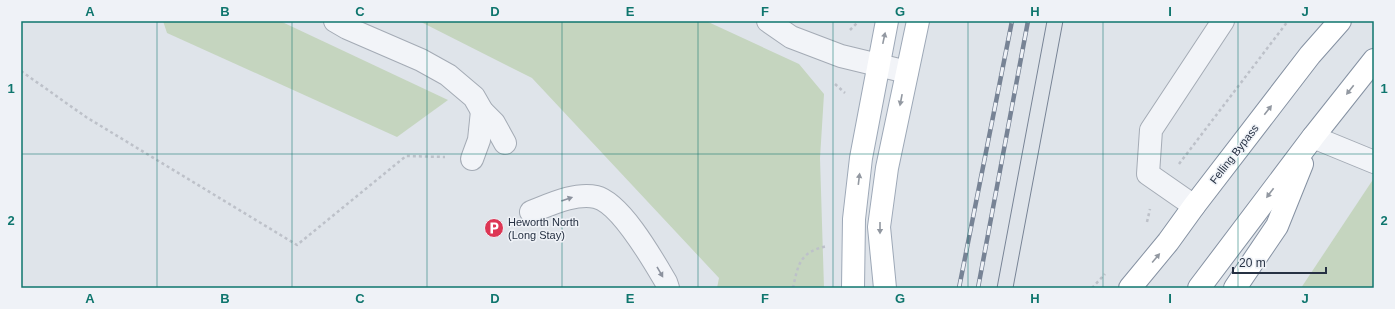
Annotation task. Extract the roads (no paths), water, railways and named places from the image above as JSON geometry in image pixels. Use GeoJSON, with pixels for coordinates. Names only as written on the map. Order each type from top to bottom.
{"type":"FeatureCollection","features":[{"type":"Feature","properties":{"kind":"main road"},"geometry":{"type":"LineString","coordinates":[[853,288],[854,219],[861,158],[887,21]]}},
{"type":"Feature","properties":{"kind":"main road"},"geometry":{"type":"LineString","coordinates":[[885,288],[879,227],[887,168],[918,21]]}},
{"type":"Feature","properties":{"kind":"main road","name":"Felling Bypass"},"geometry":{"type":"LineString","coordinates":[[1130,288],[1168,242],[1306,61],[1340,21]]}},
{"type":"Feature","properties":{"kind":"main road"},"geometry":{"type":"LineString","coordinates":[[1199,288],[1313,137],[1374,60]]}},
{"type":"Feature","properties":{"kind":"main road"},"geometry":{"type":"LineString","coordinates":[[1235,288],[1277,226],[1313,137]]}},
{"type":"Feature","properties":{"kind":"street"},"geometry":{"type":"LineString","coordinates":[[335,21],[347,28],[421,60],[448,74],[474,97],[482,111],[494,123],[506,143]]}},
{"type":"Feature","properties":{"kind":"street"},"geometry":{"type":"LineString","coordinates":[[768,21],[791,37],[841,56],[907,72]]}},
{"type":"Feature","properties":{"kind":"street"},"geometry":{"type":"LineString","coordinates":[[1194,206],[1148,174],[1151,130],[1223,21]]}},
{"type":"Feature","properties":{"kind":"street"},"geometry":{"type":"LineString","coordinates":[[472,159],[480,140],[482,111]]}},
{"type":"Feature","properties":{"kind":"street"},"geometry":{"type":"LineString","coordinates":[[1313,137],[1374,162]]}},
{"type":"Feature","properties":{"kind":"street"},"geometry":{"type":"LineString","coordinates":[[531,212],[574,197],[596,197],[606,201],[633,229],[662,275],[668,288]]}},
{"type":"Feature","properties":{"kind":"tram line"},"geometry":{"type":"LineString","coordinates":[[997,288],[1047,21]]}},
{"type":"Feature","properties":{"kind":"tram line"},"geometry":{"type":"LineString","coordinates":[[1013,288],[1063,21]]}},
{"type":"Feature","properties":{"kind":"railway"},"geometry":{"type":"LineString","coordinates":[[959,288],[1012,21]]}},
{"type":"Feature","properties":{"kind":"railway"},"geometry":{"type":"LineString","coordinates":[[978,288],[1028,21]]}},
{"type":"Feature","properties":{"kind":"place","name":"Heworth North (Long Stay)"},"geometry":{"type":"Point","coordinates":[494,228]}}]}
